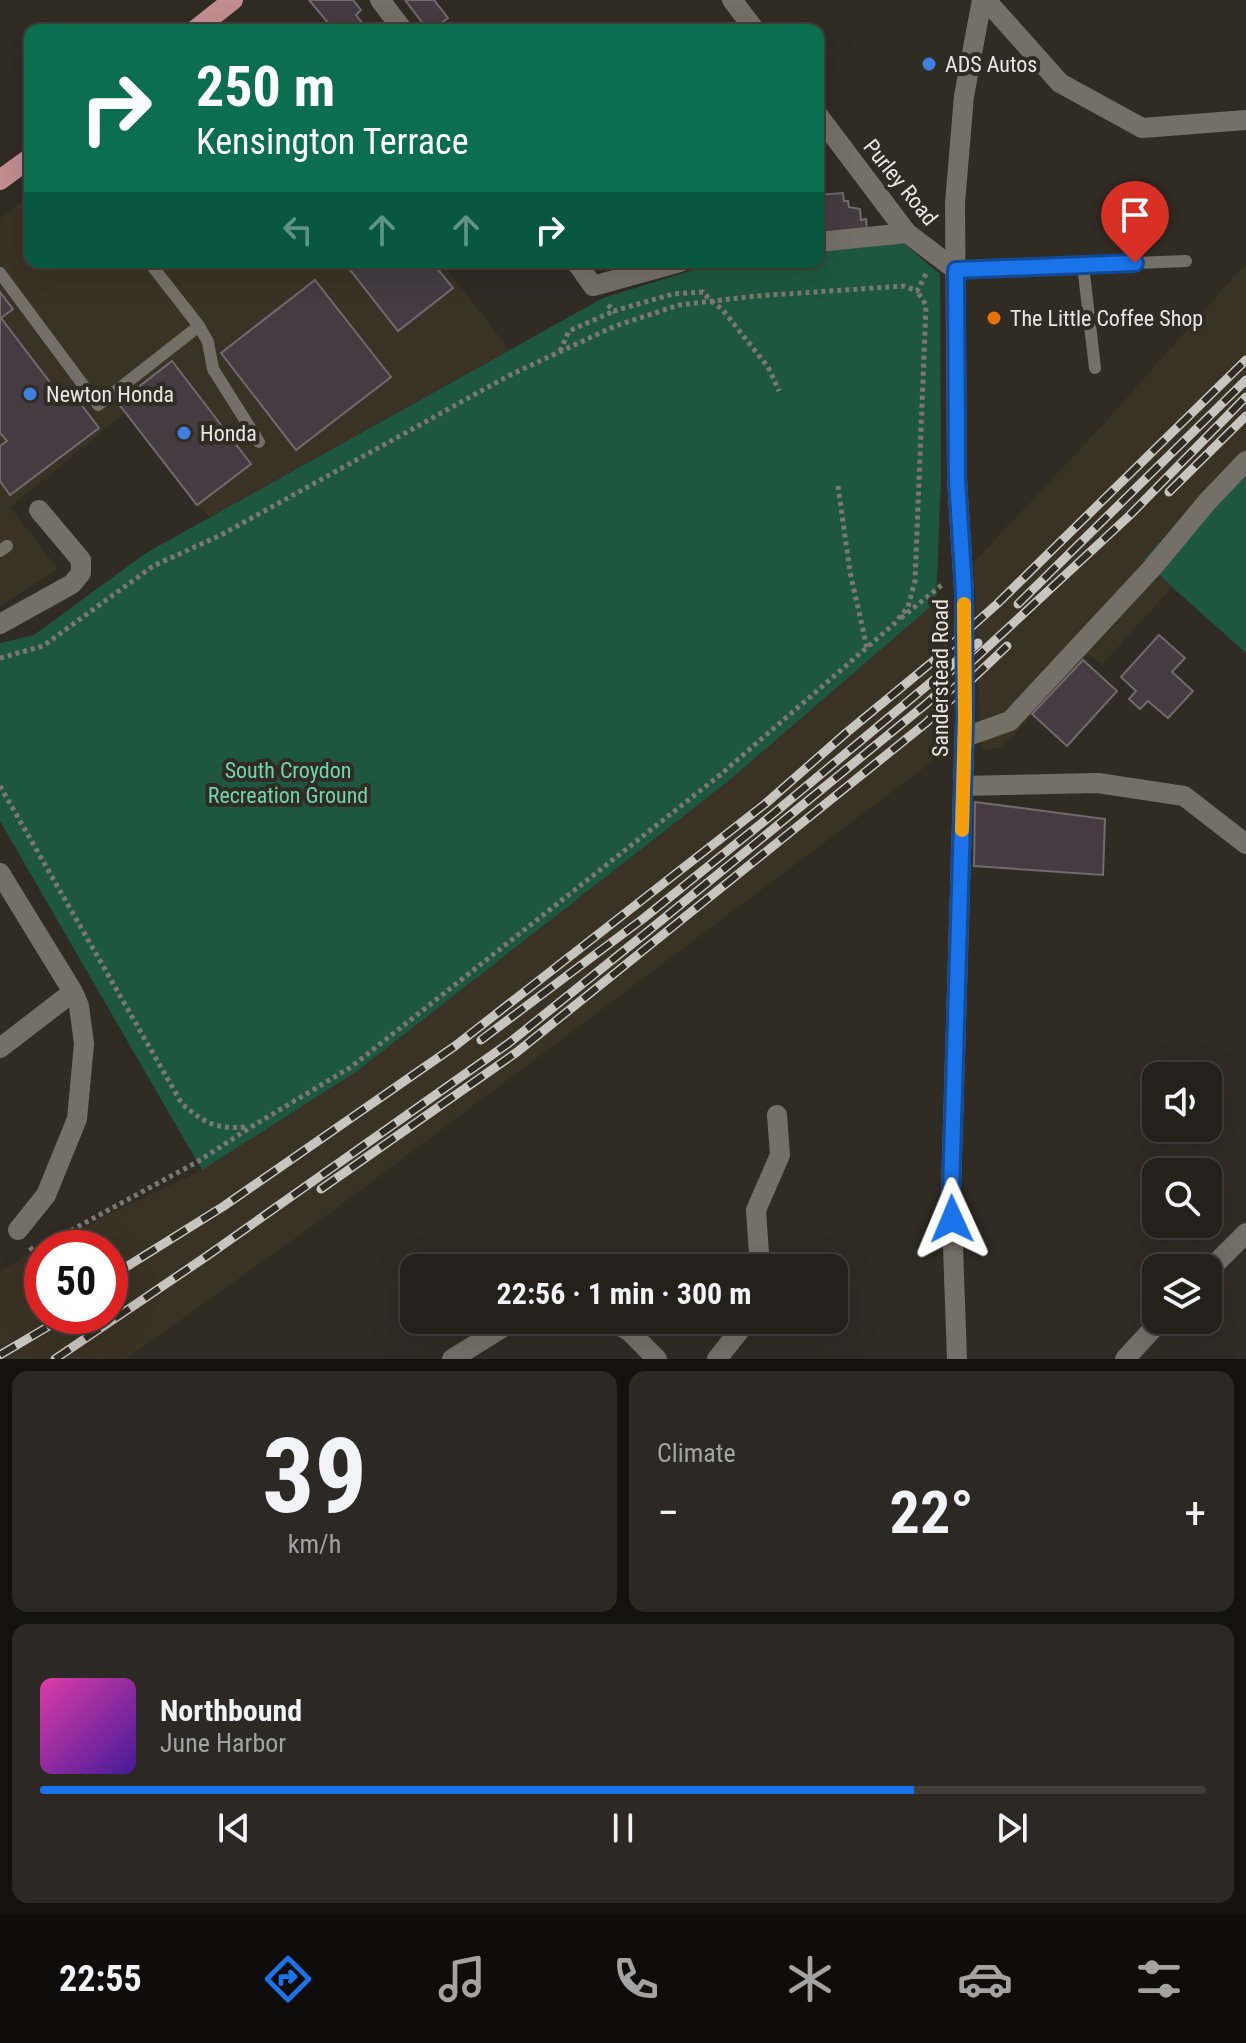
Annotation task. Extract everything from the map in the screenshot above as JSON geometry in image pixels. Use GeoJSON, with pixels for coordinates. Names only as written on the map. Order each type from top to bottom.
{"type":"FeatureCollection","features":[{"type":"Feature","properties":{"kind":"main road"},"geometry":{"type":"LineString","coordinates":[[203,24],[233,0]]}},
{"type":"Feature","properties":{"kind":"main road"},"geometry":{"type":"LineString","coordinates":[[0,180],[24,162]]}},
{"type":"Feature","properties":{"kind":"street"},"geometry":{"type":"LineString","coordinates":[[380,0],[398,24]]}},
{"type":"Feature","properties":{"kind":"street"},"geometry":{"type":"LineString","coordinates":[[732,0],[750,24]]}},
{"type":"Feature","properties":{"kind":"street"},"geometry":{"type":"LineString","coordinates":[[984,0],[1060,83],[1142,128],[1246,120]]}},
{"type":"Feature","properties":{"kind":"street","name":"Sanderstead Road"},"geometry":{"type":"LineString","coordinates":[[957,1359],[951,1191],[965,737],[957,479],[955,203],[964,96],[984,0]]}},
{"type":"Feature","properties":{"kind":"street","name":"Purley Road"},"geometry":{"type":"LineString","coordinates":[[824,123],[907,233],[956,270]]}},
{"type":"Feature","properties":{"kind":"street"},"geometry":{"type":"LineString","coordinates":[[824,241],[907,233]]}},
{"type":"Feature","properties":{"kind":"street"},"geometry":{"type":"LineString","coordinates":[[580,268],[593,286],[658,268]]}},
{"type":"Feature","properties":{"kind":"street"},"geometry":{"type":"LineString","coordinates":[[965,737],[1010,721],[1246,461]]}},
{"type":"Feature","properties":{"kind":"street"},"geometry":{"type":"LineString","coordinates":[[0,624],[72,584],[81,573],[81,560],[39,510]]}},
{"type":"Feature","properties":{"kind":"street"},"geometry":{"type":"LineString","coordinates":[[963,786],[1098,783],[1184,796],[1246,844]]}},
{"type":"Feature","properties":{"kind":"street"},"geometry":{"type":"LineString","coordinates":[[0,873],[73,992],[79,1006],[84,1044],[77,1119],[46,1195],[18,1230]]}},
{"type":"Feature","properties":{"kind":"street"},"geometry":{"type":"LineString","coordinates":[[0,1048],[73,992]]}},
{"type":"Feature","properties":{"kind":"street"},"geometry":{"type":"LineString","coordinates":[[759,1254],[756,1210],[780,1155],[777,1115]]}},
{"type":"Feature","properties":{"kind":"street"},"geometry":{"type":"LineString","coordinates":[[1222,1257],[1246,1233]]}},
{"type":"Feature","properties":{"kind":"street"},"geometry":{"type":"LineString","coordinates":[[452,1359],[492,1334]]}},
{"type":"Feature","properties":{"kind":"street"},"geometry":{"type":"LineString","coordinates":[[632,1334],[657,1359]]}},
{"type":"Feature","properties":{"kind":"street"},"geometry":{"type":"LineString","coordinates":[[717,1359],[737,1334]]}},
{"type":"Feature","properties":{"kind":"street"},"geometry":{"type":"LineString","coordinates":[[1125,1359],[1148,1334]]}},
{"type":"Feature","properties":{"kind":"lane"},"geometry":{"type":"LineString","coordinates":[[956,270],[1186,261]]}},
{"type":"Feature","properties":{"kind":"lane"},"geometry":{"type":"LineString","coordinates":[[1083,265],[1095,368]]}},
{"type":"Feature","properties":{"kind":"lane"},"geometry":{"type":"LineString","coordinates":[[154,268],[199,326],[208,342],[213,369],[259,442]]}},
{"type":"Feature","properties":{"kind":"lane"},"geometry":{"type":"LineString","coordinates":[[0,273],[98,405],[199,326]]}},
{"type":"Feature","properties":{"kind":"path"},"geometry":{"type":"LineString","coordinates":[[917,291],[935,255]]}},
{"type":"Feature","properties":{"kind":"path"},"geometry":{"type":"LineString","coordinates":[[593,286],[614,311]]}},
{"type":"Feature","properties":{"kind":"path"},"geometry":{"type":"LineString","coordinates":[[0,658],[43,646],[153,566],[221,535],[508,376],[615,326],[679,305],[756,296],[904,286],[917,291],[926,305],[915,581],[908,607],[894,624]]}},
{"type":"Feature","properties":{"kind":"path"},"geometry":{"type":"LineString","coordinates":[[559,352],[569,331],[614,311],[673,294],[703,292],[722,309],[768,367],[779,391]]}},
{"type":"Feature","properties":{"kind":"path"},"geometry":{"type":"LineString","coordinates":[[838,486],[850,572],[867,648]]}},
{"type":"Feature","properties":{"kind":"path"},"geometry":{"type":"LineString","coordinates":[[18,1230],[33,1251],[197,1162],[351,1067],[720,775],[962,568]]}},
{"type":"Feature","properties":{"kind":"path"},"geometry":{"type":"LineString","coordinates":[[0,786],[182,1104],[202,1121],[226,1128],[251,1127]]}},
{"type":"Feature","properties":{"kind":"shaded area"},"geometry":{"type":"Polygon","coordinates":[[[24,200],[24,268],[446,268],[510,350],[210,517],[197,505],[125,413],[10,507],[58,569],[0,606],[0,218],[24,200]]]}},
{"type":"Feature","properties":{"kind":"shaded area"},"geometry":{"type":"Polygon","coordinates":[[[1246,266],[1246,451],[1144,559],[1172,587],[1102,665],[1089,655],[1002,747],[981,750],[974,562],[1246,266]]]}},
{"type":"Feature","properties":{"kind":"shaded area"},"geometry":{"type":"Polygon","coordinates":[[[936,602],[940,756],[315,1224],[126,1359],[0,1359],[0,1272],[24,1257],[24,1334],[128,1334],[128,1230],[77,1230],[202,1170],[356,1072],[726,783],[936,602]]]}},
{"type":"Feature","properties":{"kind":"green space","name":"South Croydon Recreation Ground"},"geometry":{"type":"Polygon","coordinates":[[[903,243],[940,274],[941,477],[936,602],[726,783],[356,1072],[202,1170],[0,821],[0,643],[34,635],[146,553],[603,298],[699,268],[824,268],[824,251],[903,243]]]}},
{"type":"Feature","properties":{"kind":"green space"},"geometry":{"type":"Polygon","coordinates":[[[1246,451],[1246,653],[1144,559],[1246,451]]]}},
{"type":"Feature","properties":{"kind":"building"},"geometry":{"type":"Polygon","coordinates":[[[309,0],[353,0],[361,10],[356,15],[363,24],[329,24],[309,0]]]}},
{"type":"Feature","properties":{"kind":"building"},"geometry":{"type":"Polygon","coordinates":[[[405,0],[434,0],[448,18],[440,24],[423,24],[405,0]]]}},
{"type":"Feature","properties":{"kind":"building"},"geometry":{"type":"Polygon","coordinates":[[[843,193],[849,207],[860,209],[861,220],[866,219],[867,232],[824,236],[824,195],[843,193]]]}},
{"type":"Feature","properties":{"kind":"building"},"geometry":{"type":"Polygon","coordinates":[[[349,268],[437,268],[453,288],[398,331],[349,268]]]}},
{"type":"Feature","properties":{"kind":"building"},"geometry":{"type":"Polygon","coordinates":[[[315,280],[391,377],[296,450],[221,353],[315,280]]]}},
{"type":"Feature","properties":{"kind":"building","name":"Newton Honda"},"geometry":{"type":"Polygon","coordinates":[[[0,292],[13,309],[1,318],[62,398],[71,391],[99,428],[10,495],[0,481],[0,446],[7,441],[0,433],[0,292]]]}},
{"type":"Feature","properties":{"kind":"building","name":"Honda"},"geometry":{"type":"Polygon","coordinates":[[[172,361],[251,464],[197,505],[118,403],[172,361]]]}},
{"type":"Feature","properties":{"kind":"building"},"geometry":{"type":"Polygon","coordinates":[[[1159,635],[1185,658],[1172,672],[1193,691],[1168,718],[1148,701],[1140,709],[1129,699],[1136,691],[1121,677],[1159,635]]]}},
{"type":"Feature","properties":{"kind":"building"},"geometry":{"type":"Polygon","coordinates":[[[1083,660],[1117,691],[1067,746],[1032,714],[1083,660]]]}},
{"type":"Feature","properties":{"kind":"building"},"geometry":{"type":"Polygon","coordinates":[[[975,802],[1105,819],[1103,875],[974,866],[975,802]]]}},
{"type":"Feature","properties":{"kind":"railway"},"geometry":{"type":"LineString","coordinates":[[128,1266],[224,1206],[455,1046],[765,804],[997,604],[1246,360]]}},
{"type":"Feature","properties":{"kind":"railway"},"geometry":{"type":"LineString","coordinates":[[1018,604],[1246,380]]}},
{"type":"Feature","properties":{"kind":"railway"},"geometry":{"type":"LineString","coordinates":[[55,1359],[509,1043],[652,928],[926,704],[1129,516],[1246,397]]}},
{"type":"Feature","properties":{"kind":"railway"},"geometry":{"type":"LineString","coordinates":[[1169,492],[1246,416]]}},
{"type":"Feature","properties":{"kind":"railway"},"geometry":{"type":"LineString","coordinates":[[481,1040],[644,918],[978,643]]}},
{"type":"Feature","properties":{"kind":"railway"},"geometry":{"type":"LineString","coordinates":[[321,1189],[517,1052],[926,723],[1007,646]]}},
{"type":"Feature","properties":{"kind":"railway"},"geometry":{"type":"LineString","coordinates":[[0,1355],[36,1334]]}},
{"type":"Feature","properties":{"kind":"slow traffic"},"geometry":{"type":"LineString","coordinates":[[962,830],[964,604]]}},
{"type":"Feature","properties":{"kind":"place","name":"ADS Autos"},"geometry":{"type":"Point","coordinates":[929,64]}},
{"type":"Feature","properties":{"kind":"place","name":"The Little Coffee Shop"},"geometry":{"type":"Point","coordinates":[994,318]}},
{"type":"Feature","properties":{"kind":"place","name":"Newton Honda"},"geometry":{"type":"Point","coordinates":[30,394]}},
{"type":"Feature","properties":{"kind":"place","name":"Honda"},"geometry":{"type":"Point","coordinates":[184,433]}},
{"type":"Feature","properties":{"kind":"route"},"geometry":{"type":"LineString","coordinates":[[952,1219],[965,720],[964,591],[957,479],[956,270],[1135,263]]}}]}
